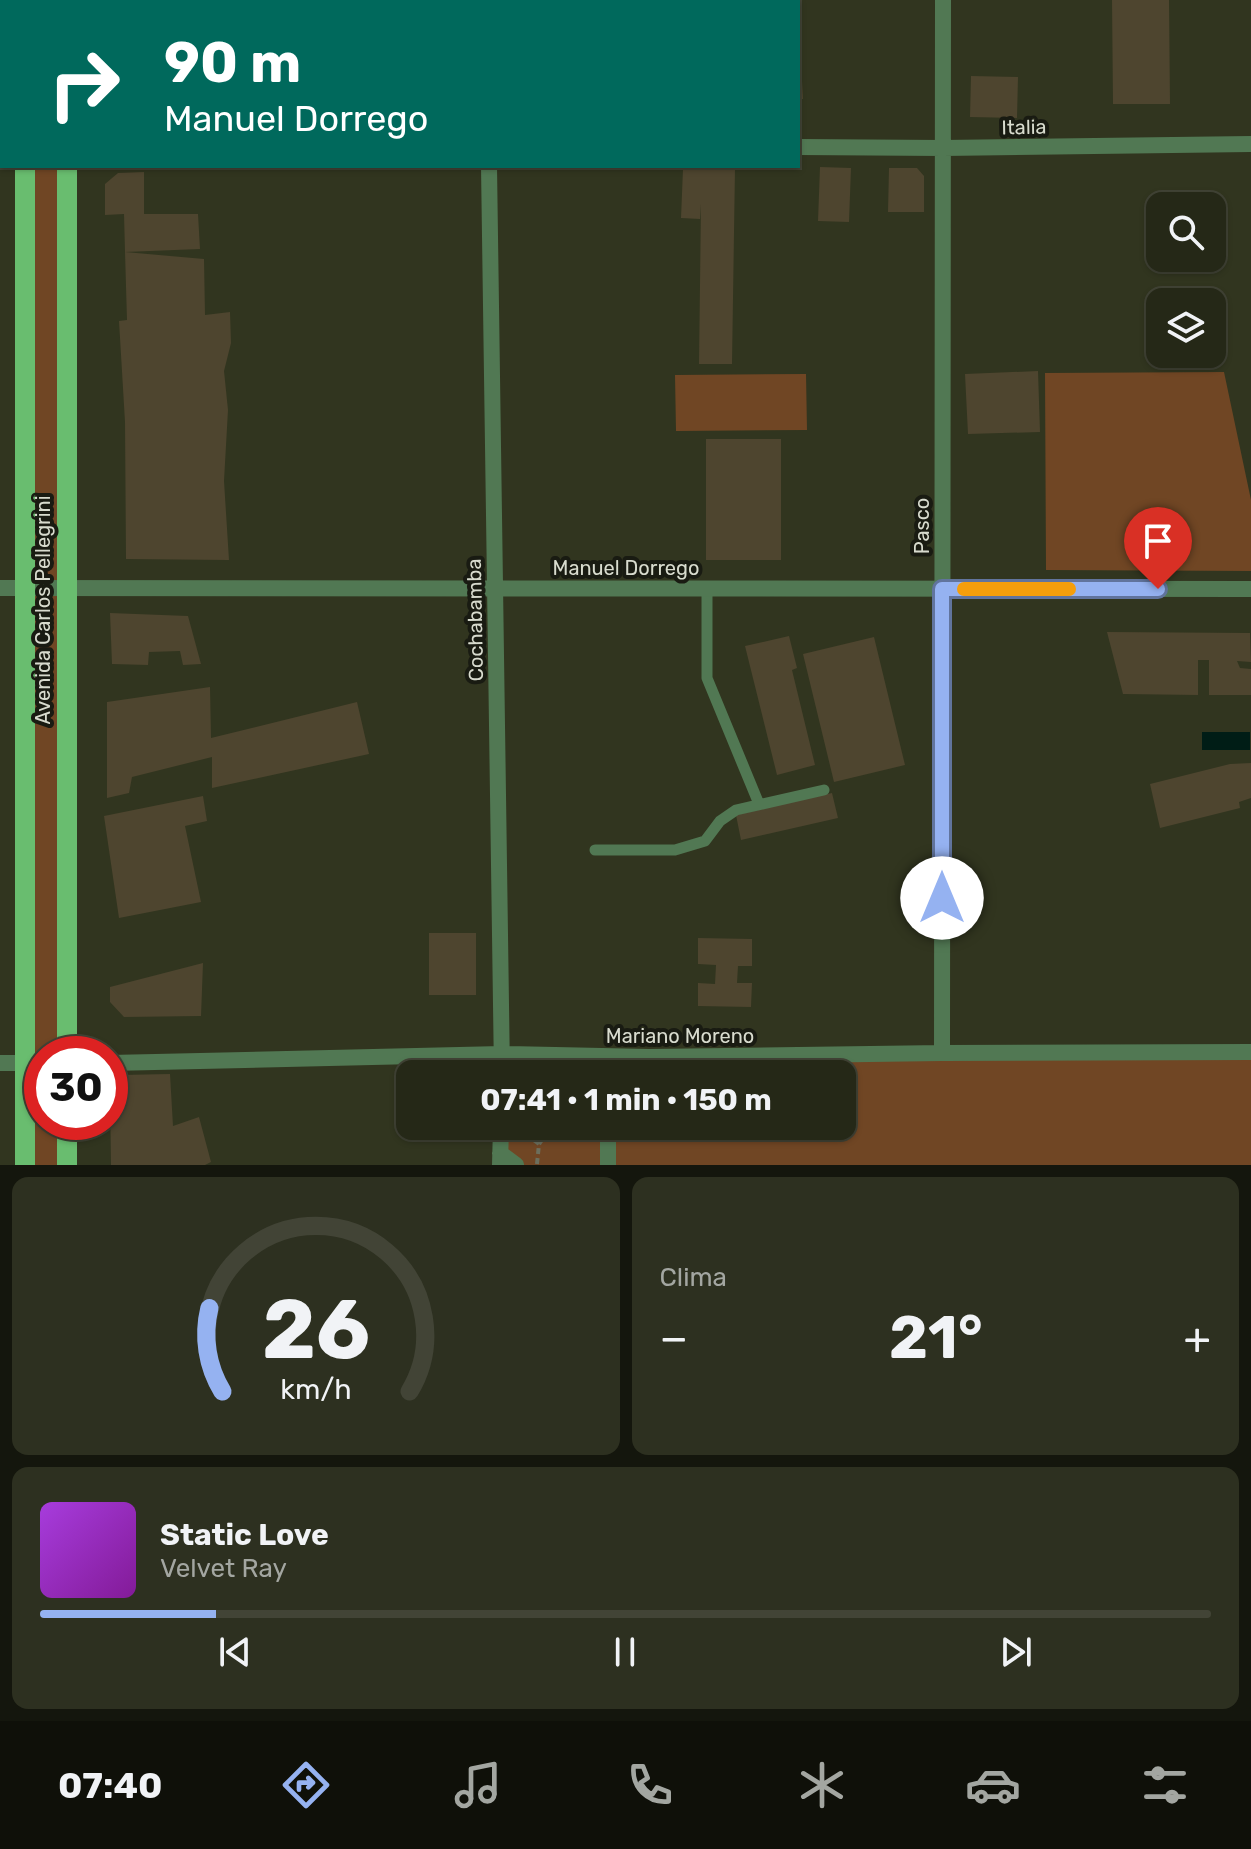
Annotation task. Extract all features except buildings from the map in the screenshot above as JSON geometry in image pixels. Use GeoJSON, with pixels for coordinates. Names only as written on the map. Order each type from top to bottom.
{"type":"FeatureCollection","features":[{"type":"Feature","properties":{"kind":"main road","name":"Avenida Carlos Pellegrini"},"geometry":{"type":"LineString","coordinates":[[25,168],[24,588],[32,1036]]}},
{"type":"Feature","properties":{"kind":"main road","name":"Avenida Carlos Pellegrini"},"geometry":{"type":"LineString","coordinates":[[67,168],[67,1036]]}},
{"type":"Feature","properties":{"kind":"main road","name":"Avenida Carlos Pellegrini"},"geometry":{"type":"LineString","coordinates":[[25,1165],[27,1140]]}},
{"type":"Feature","properties":{"kind":"main road"},"geometry":{"type":"LineString","coordinates":[[67,1140],[67,1165]]}},
{"type":"Feature","properties":{"kind":"street","name":"Pasco"},"geometry":{"type":"LineString","coordinates":[[942,1053],[943,0]]}},
{"type":"Feature","properties":{"kind":"street","name":"Italia"},"geometry":{"type":"LineString","coordinates":[[800,147],[1251,144]]}},
{"type":"Feature","properties":{"kind":"street","name":"Cochabamba"},"geometry":{"type":"LineString","coordinates":[[489,168],[502,1060]]}},
{"type":"Feature","properties":{"kind":"street","name":"Manuel Dorrego"},"geometry":{"type":"LineString","coordinates":[[0,588],[1251,589]]}},
{"type":"Feature","properties":{"kind":"street","name":"Mariano Moreno"},"geometry":{"type":"LineString","coordinates":[[128,1063],[502,1054],[649,1057],[1251,1052]]}},
{"type":"Feature","properties":{"kind":"street"},"geometry":{"type":"LineString","coordinates":[[645,1060],[649,1057]]}},
{"type":"Feature","properties":{"kind":"street"},"geometry":{"type":"LineString","coordinates":[[0,1063],[24,1063]]}},
{"type":"Feature","properties":{"kind":"street"},"geometry":{"type":"LineString","coordinates":[[608,1140],[608,1165]]}},
{"type":"Feature","properties":{"kind":"street"},"geometry":{"type":"LineString","coordinates":[[500,1159],[516,1165]]}},
{"type":"Feature","properties":{"kind":"lane"},"geometry":{"type":"LineString","coordinates":[[707,588],[707,678],[759,804]]}},
{"type":"Feature","properties":{"kind":"lane"},"geometry":{"type":"LineString","coordinates":[[595,850],[675,850],[705,841],[720,821],[736,810],[824,790]]}},
{"type":"Feature","properties":{"kind":"path"},"geometry":{"type":"LineString","coordinates":[[534,1140],[539,1144]]}},
{"type":"Feature","properties":{"kind":"path"},"geometry":{"type":"LineString","coordinates":[[537,1164],[542,1140]]}},
{"type":"Feature","properties":{"kind":"shaded area"},"geometry":{"type":"Polygon","coordinates":[[[25,168],[67,168],[67,1036],[25,1036],[25,168]]]}},
{"type":"Feature","properties":{"kind":"shaded area"},"geometry":{"type":"Polygon","coordinates":[[[1224,372],[1251,500],[1251,571],[1046,570],[1045,373],[1224,372]]]}},
{"type":"Feature","properties":{"kind":"shaded area"},"geometry":{"type":"Polygon","coordinates":[[[806,374],[807,430],[676,431],[675,375],[806,374]]]}},
{"type":"Feature","properties":{"kind":"shaded area"},"geometry":{"type":"Polygon","coordinates":[[[1251,1052],[1251,1165],[500,1165],[501,1140],[856,1140],[856,1060],[502,1060],[502,1054],[1251,1052]]]}},
{"type":"Feature","properties":{"kind":"shaded area"},"geometry":{"type":"Polygon","coordinates":[[[25,1140],[67,1140],[67,1165],[25,1165],[25,1140]]]}},
{"type":"Feature","properties":{"kind":"water"},"geometry":{"type":"Polygon","coordinates":[[[1202,732],[1250,732],[1250,750],[1202,750],[1202,732]]]}},
{"type":"Feature","properties":{"kind":"slow traffic"},"geometry":{"type":"LineString","coordinates":[[964,589],[1069,589]]}},
{"type":"Feature","properties":{"kind":"route"},"geometry":{"type":"LineString","coordinates":[[942,898],[942,589],[1158,589]]}}]}
